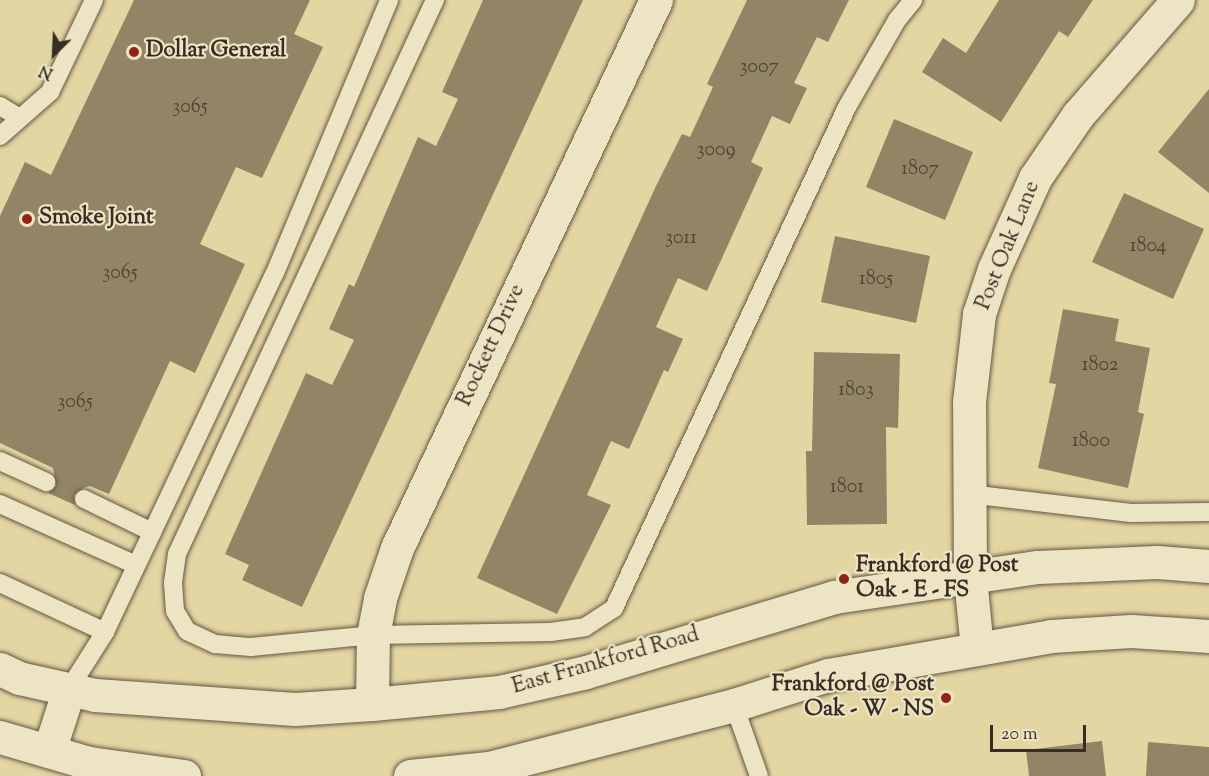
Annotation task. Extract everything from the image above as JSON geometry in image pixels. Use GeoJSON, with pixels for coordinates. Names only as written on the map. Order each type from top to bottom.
{"type":"FeatureCollection","features":[{"type":"Feature","properties":{"kind":"main road","name":"Rockett Drive"},"geometry":{"type":"LineString","coordinates":[[372,704],[373,635],[380,598],[397,548],[656,0]]}},
{"type":"Feature","properties":{"kind":"main road","name":"Post Oak Lane"},"geometry":{"type":"LineString","coordinates":[[977,649],[970,577],[969,494],[971,391],[979,314],[994,269],[1035,178],[1072,124],[1178,0]]}},
{"type":"Feature","properties":{"kind":"main road","name":"East Frankford Road"},"geometry":{"type":"LineString","coordinates":[[0,669],[19,678],[95,695],[295,710],[372,704],[499,692],[586,672],[834,597],[1038,567],[1157,562],[1209,566]]}},
{"type":"Feature","properties":{"kind":"main road"},"geometry":{"type":"LineString","coordinates":[[410,776],[489,768],[734,705],[828,675],[1051,636],[1131,631],[1209,636]]}},
{"type":"Feature","properties":{"kind":"main road"},"geometry":{"type":"LineString","coordinates":[[48,752],[69,689]]}},
{"type":"Feature","properties":{"kind":"main road"},"geometry":{"type":"LineString","coordinates":[[0,737],[48,752],[86,770],[184,776]]}},
{"type":"Feature","properties":{"kind":"lane"},"geometry":{"type":"LineString","coordinates":[[0,136],[51,92],[94,0]]}},
{"type":"Feature","properties":{"kind":"lane"},"geometry":{"type":"LineString","coordinates":[[69,689],[105,632],[275,273],[389,0]]}},
{"type":"Feature","properties":{"kind":"lane"},"geometry":{"type":"LineString","coordinates":[[435,0],[177,554],[173,583],[175,611],[186,631],[215,644],[251,647],[373,635],[551,632],[585,627],[614,608],[847,107],[897,20],[913,0]]}},
{"type":"Feature","properties":{"kind":"lane"},"geometry":{"type":"LineString","coordinates":[[0,106],[20,118]]}},
{"type":"Feature","properties":{"kind":"lane"},"geometry":{"type":"LineString","coordinates":[[0,461],[46,482]]}},
{"type":"Feature","properties":{"kind":"lane"},"geometry":{"type":"LineString","coordinates":[[969,494],[1131,513],[1209,512]]}},
{"type":"Feature","properties":{"kind":"lane"},"geometry":{"type":"LineString","coordinates":[[84,499],[152,532]]}},
{"type":"Feature","properties":{"kind":"lane"},"geometry":{"type":"LineString","coordinates":[[0,504],[136,565]]}},
{"type":"Feature","properties":{"kind":"lane"},"geometry":{"type":"LineString","coordinates":[[0,583],[105,632]]}},
{"type":"Feature","properties":{"kind":"lane"},"geometry":{"type":"LineString","coordinates":[[734,705],[759,776]]}},
{"type":"Feature","properties":{"kind":"building"},"geometry":{"type":"Polygon","coordinates":[[[134,0],[310,0],[294,34],[323,47],[262,178],[236,167],[200,244],[245,264],[195,373],[170,361],[109,494],[90,486],[83,488],[74,495],[75,505],[48,493],[56,486],[53,468],[0,443],[0,216],[25,162],[51,175],[134,0]]]}},
{"type":"Feature","properties":{"kind":"building"},"geometry":{"type":"Polygon","coordinates":[[[483,0],[583,0],[302,607],[242,580],[249,565],[225,554],[306,373],[332,385],[354,340],[329,329],[349,284],[354,287],[418,137],[436,146],[458,99],[442,92],[483,0]]]}},
{"type":"Feature","properties":{"kind":"building"},"geometry":{"type":"Polygon","coordinates":[[[747,0],[849,0],[828,42],[817,37],[794,83],[807,88],[790,124],[772,116],[751,162],[763,168],[707,291],[678,278],[656,327],[683,339],[668,372],[664,370],[629,449],[611,441],[587,495],[611,505],[557,614],[477,578],[656,186],[682,134],[690,137],[713,87],[707,84],[747,0]]]}},
{"type":"Feature","properties":{"kind":"building"},"geometry":{"type":"Polygon","coordinates":[[[999,0],[1093,0],[1068,37],[1059,31],[1001,122],[922,72],[943,38],[966,53],[999,0]]]}},
{"type":"Feature","properties":{"kind":"building"},"geometry":{"type":"Polygon","coordinates":[[[1209,89],[1209,193],[1158,152],[1209,89]]]}},
{"type":"Feature","properties":{"kind":"building"},"geometry":{"type":"Polygon","coordinates":[[[894,119],[973,152],[945,220],[866,187],[894,119]]]}},
{"type":"Feature","properties":{"kind":"building"},"geometry":{"type":"Polygon","coordinates":[[[1124,193],[1204,229],[1173,299],[1092,262],[1124,193]]]}},
{"type":"Feature","properties":{"kind":"building"},"geometry":{"type":"Polygon","coordinates":[[[835,236],[930,256],[916,323],[821,302],[835,236]]]}},
{"type":"Feature","properties":{"kind":"building"},"geometry":{"type":"Polygon","coordinates":[[[1063,309],[1119,319],[1115,341],[1150,348],[1138,412],[1144,414],[1128,488],[1038,468],[1056,384],[1049,383],[1063,309]]]}},
{"type":"Feature","properties":{"kind":"building"},"geometry":{"type":"Polygon","coordinates":[[[814,352],[900,354],[898,428],[886,427],[887,524],[807,525],[806,451],[812,451],[814,352]]]}},
{"type":"Feature","properties":{"kind":"building"},"geometry":{"type":"Polygon","coordinates":[[[1102,741],[1106,776],[1029,776],[1026,750],[1102,741]]]}},
{"type":"Feature","properties":{"kind":"building"},"geometry":{"type":"Polygon","coordinates":[[[1148,742],[1209,747],[1209,776],[1146,776],[1148,742]]]}},
{"type":"Feature","properties":{"kind":"place","name":"Dollar General"},"geometry":{"type":"Point","coordinates":[134,52]}},
{"type":"Feature","properties":{"kind":"place","name":"Smoke Joint"},"geometry":{"type":"Point","coordinates":[27,219]}},
{"type":"Feature","properties":{"kind":"place","name":"Frankford @ Post Oak - E - FS"},"geometry":{"type":"Point","coordinates":[844,579]}},
{"type":"Feature","properties":{"kind":"place","name":"Frankford @ Post Oak - W - NS"},"geometry":{"type":"Point","coordinates":[946,698]}}]}
